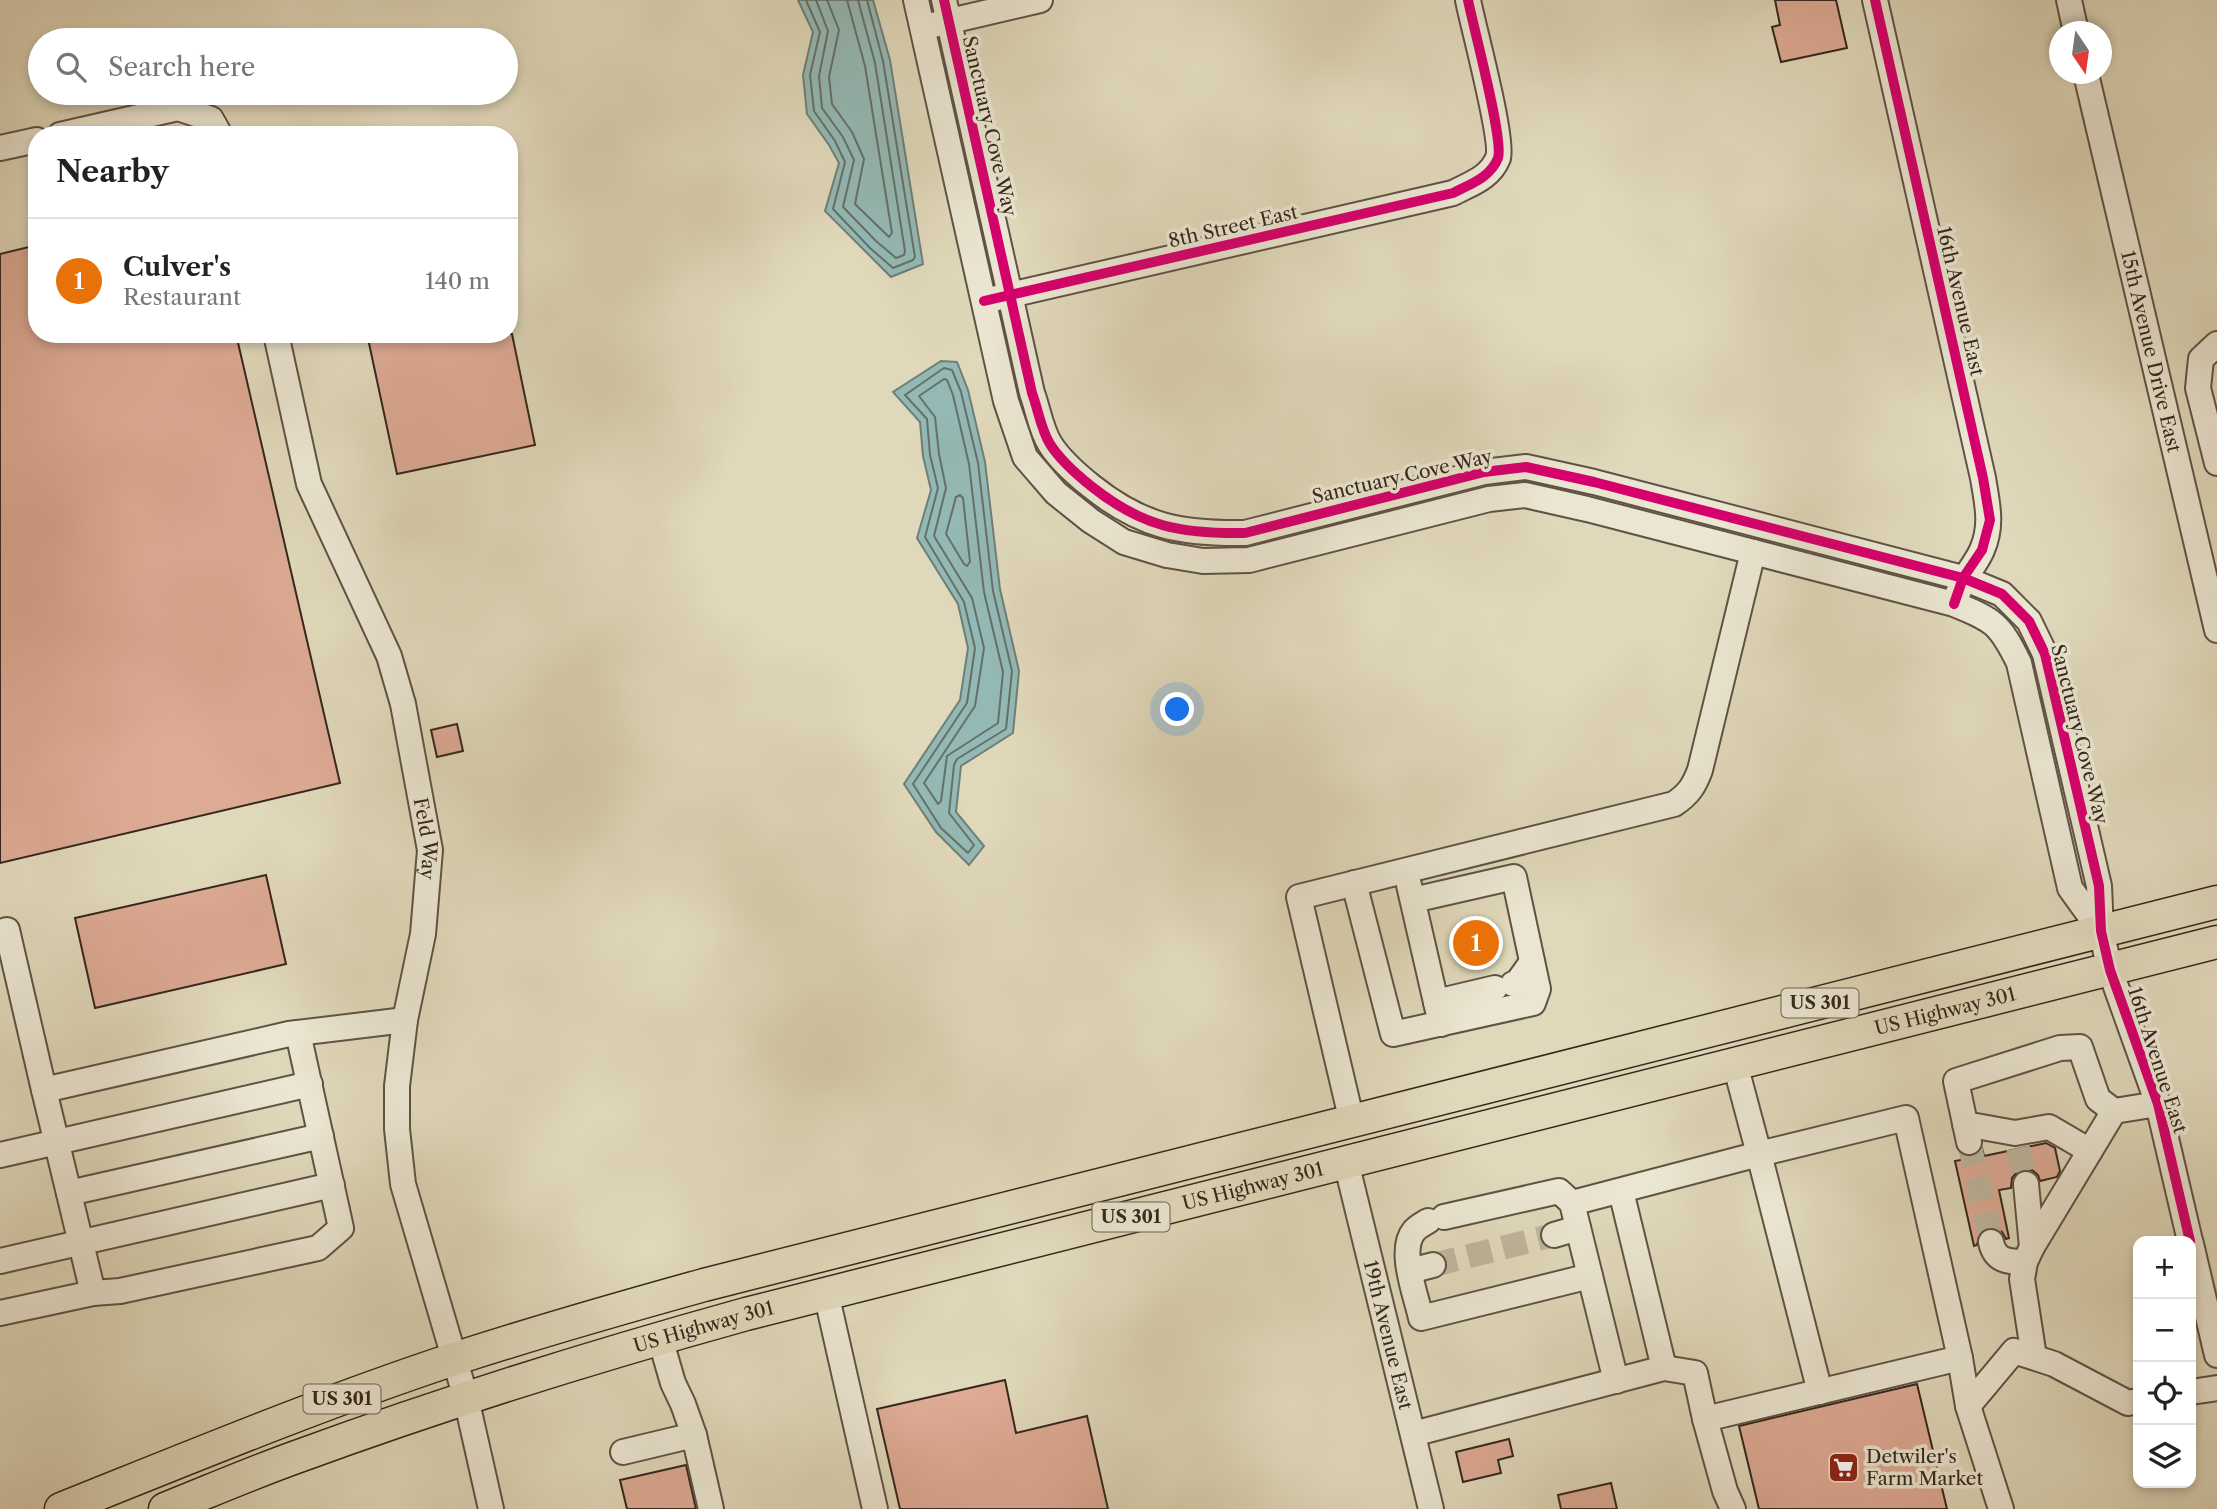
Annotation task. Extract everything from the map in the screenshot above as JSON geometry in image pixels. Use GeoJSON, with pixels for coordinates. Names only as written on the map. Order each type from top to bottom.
{"type":"FeatureCollection","features":[{"type":"Feature","properties":{"kind":"main road","name":"US 301"},"geometry":{"type":"LineString","coordinates":[[61,1509],[285,1420],[453,1360],[593,1316],[704,1285],[2217,902]]}},
{"type":"Feature","properties":{"kind":"main road","name":"US 301"},"geometry":{"type":"LineString","coordinates":[[2110,970],[2217,942]]}},
{"type":"Feature","properties":{"kind":"main road","name":"US Highway 301"},"geometry":{"type":"LineString","coordinates":[[165,1509],[296,1457],[466,1398],[660,1338],[826,1293],[2110,970]]}},
{"type":"Feature","properties":{"kind":"main road"},"geometry":{"type":"LineString","coordinates":[[1346,1162],[1360,1144],[1483,1089]]}},
{"type":"Feature","properties":{"kind":"main road"},"geometry":{"type":"LineString","coordinates":[[1168,1208],[1189,1188],[1303,1158],[1331,1143],[1352,1122]]}},
{"type":"Feature","properties":{"kind":"main road"},"geometry":{"type":"LineString","coordinates":[[826,1293],[837,1276],[852,1268],[941,1245],[1042,1200]]}},
{"type":"Feature","properties":{"kind":"street"},"geometry":{"type":"LineString","coordinates":[[916,0],[1006,401],[1025,457],[1056,493],[1091,521],[1124,542],[1167,555],[1203,561],[1249,560],[1489,499],[1525,495],[1954,604],[1986,617],[2006,637],[2019,663],[2070,888],[2101,930]]}},
{"type":"Feature","properties":{"kind":"street"},"geometry":{"type":"LineString","coordinates":[[922,28],[946,10],[1040,0]]}},
{"type":"Feature","properties":{"kind":"street","name":"8th Street East"},"geometry":{"type":"LineString","coordinates":[[984,301],[1453,193],[1486,177],[1499,157],[1497,132],[1468,0]]}},
{"type":"Feature","properties":{"kind":"street","name":"16th Avenue East"},"geometry":{"type":"LineString","coordinates":[[1875,0],[1983,478],[1990,520],[1982,550],[1963,578],[1954,604]]}},
{"type":"Feature","properties":{"kind":"street"},"geometry":{"type":"LineString","coordinates":[[2069,0],[2074,21]]}},
{"type":"Feature","properties":{"kind":"street","name":"Sanctuary Cove Way"},"geometry":{"type":"LineString","coordinates":[[946,10],[1032,393],[1049,443],[1076,474],[1107,499],[1136,516],[1173,529],[1205,533],[1245,533],[1484,472],[1526,467],[1963,578],[2002,594],[2029,621],[2045,654],[2099,886],[2101,930]]}},
{"type":"Feature","properties":{"kind":"street","name":"15th Avenue Drive East"},"geometry":{"type":"LineString","coordinates":[[2088,84],[2217,630]]}},
{"type":"Feature","properties":{"kind":"street"},"geometry":{"type":"LineString","coordinates":[[99,126],[178,108],[211,119],[215,126]]}},
{"type":"Feature","properties":{"kind":"street"},"geometry":{"type":"LineString","coordinates":[[0,148],[28,142]]}},
{"type":"Feature","properties":{"kind":"street","name":"Feld Way"},"geometry":{"type":"LineString","coordinates":[[278,343],[309,484],[389,656],[403,704],[430,849],[423,934],[405,1020],[397,1086],[397,1129],[403,1184],[466,1398],[491,1509]]}},
{"type":"Feature","properties":{"kind":"street"},"geometry":{"type":"LineString","coordinates":[[2217,344],[2201,359],[2198,388],[2217,463]]}},
{"type":"Feature","properties":{"kind":"street"},"geometry":{"type":"LineString","coordinates":[[1352,1122],[1299,897],[1674,804],[1686,796],[1694,786],[1753,552]]}},
{"type":"Feature","properties":{"kind":"street"},"geometry":{"type":"LineString","coordinates":[[1438,1013],[1534,1003],[1538,989],[1506,845]]}},
{"type":"Feature","properties":{"kind":"street"},"geometry":{"type":"LineString","coordinates":[[1405,871],[1438,1013]]}},
{"type":"Feature","properties":{"kind":"street"},"geometry":{"type":"LineString","coordinates":[[1413,900],[1514,877]]}},
{"type":"Feature","properties":{"kind":"street"},"geometry":{"type":"LineString","coordinates":[[1354,883],[1393,1034],[1438,1013],[1517,983],[1532,962]]}},
{"type":"Feature","properties":{"kind":"street"},"geometry":{"type":"LineString","coordinates":[[0,932],[7,930],[93,1293]]}},
{"type":"Feature","properties":{"kind":"street","name":"16th Avenue East"},"geometry":{"type":"LineString","coordinates":[[2101,930],[2110,970],[2158,1104],[2188,1236]]}},
{"type":"Feature","properties":{"kind":"street"},"geometry":{"type":"LineString","coordinates":[[44,1090],[298,1033],[405,1020]]}},
{"type":"Feature","properties":{"kind":"street"},"geometry":{"type":"LineString","coordinates":[[0,1313],[93,1293],[120,1291],[318,1248],[341,1228],[298,1033]]}},
{"type":"Feature","properties":{"kind":"street"},"geometry":{"type":"LineString","coordinates":[[2091,1151],[2049,1127],[2017,1141],[1967,1133],[1956,1082],[2060,1048],[2080,1047],[2098,1099],[2114,1111],[2158,1104]]}},
{"type":"Feature","properties":{"kind":"street"},"geometry":{"type":"LineString","coordinates":[[1735,1064],[1820,1392]]}},
{"type":"Feature","properties":{"kind":"street"},"geometry":{"type":"LineString","coordinates":[[0,1155],[310,1084]]}},
{"type":"Feature","properties":{"kind":"street"},"geometry":{"type":"LineString","coordinates":[[2035,1357],[2022,1279],[2029,1254],[2114,1111]]}},
{"type":"Feature","properties":{"kind":"street"},"geometry":{"type":"LineString","coordinates":[[1572,1203],[1906,1118],[1960,1358],[1968,1406],[2001,1509]]}},
{"type":"Feature","properties":{"kind":"street"},"geometry":{"type":"LineString","coordinates":[[69,1193],[321,1136]]}},
{"type":"Feature","properties":{"kind":"street","name":"19th Avenue East"},"geometry":{"type":"LineString","coordinates":[[1346,1162],[1431,1509]]}},
{"type":"Feature","properties":{"kind":"street"},"geometry":{"type":"LineString","coordinates":[[2026,1184],[2029,1254]]}},
{"type":"Feature","properties":{"kind":"street"},"geometry":{"type":"LineString","coordinates":[[0,1261],[332,1185]]}},
{"type":"Feature","properties":{"kind":"street"},"geometry":{"type":"LineString","coordinates":[[1421,1318],[1422,1268],[1407,1258],[1408,1242],[1414,1229],[1436,1219],[1559,1191],[1572,1203],[1616,1381]]}},
{"type":"Feature","properties":{"kind":"street"},"geometry":{"type":"LineString","coordinates":[[1620,1191],[1664,1368]]}},
{"type":"Feature","properties":{"kind":"street"},"geometry":{"type":"LineString","coordinates":[[1554,1235],[1578,1228]]}},
{"type":"Feature","properties":{"kind":"street"},"geometry":{"type":"LineString","coordinates":[[1991,1242],[1993,1252],[2007,1262],[2029,1254]]}},
{"type":"Feature","properties":{"kind":"street","name":"16th Avenue East"},"geometry":{"type":"LineString","coordinates":[[2196,1268],[2217,1356]]}},
{"type":"Feature","properties":{"kind":"street"},"geometry":{"type":"LineString","coordinates":[[1386,1327],[1590,1276]]}},
{"type":"Feature","properties":{"kind":"street"},"geometry":{"type":"LineString","coordinates":[[826,1293],[875,1509]]}},
{"type":"Feature","properties":{"kind":"street"},"geometry":{"type":"LineString","coordinates":[[660,1338],[673,1383],[694,1435],[710,1509]]}},
{"type":"Feature","properties":{"kind":"street"},"geometry":{"type":"LineString","coordinates":[[1968,1406],[2014,1351],[2054,1364],[2128,1403],[2133,1402]]}},
{"type":"Feature","properties":{"kind":"street"},"geometry":{"type":"LineString","coordinates":[[1705,1419],[1960,1358]]}},
{"type":"Feature","properties":{"kind":"street"},"geometry":{"type":"LineString","coordinates":[[1413,1434],[1664,1368],[1695,1373],[1725,1492],[1733,1509]]}},
{"type":"Feature","properties":{"kind":"street"},"geometry":{"type":"LineString","coordinates":[[2196,1391],[2217,1388]]}},
{"type":"Feature","properties":{"kind":"street"},"geometry":{"type":"LineString","coordinates":[[623,1452],[694,1435]]}},
{"type":"Feature","properties":{"kind":"water"},"geometry":{"type":"Polygon","coordinates":[[[798,0],[873,0],[890,60],[923,264],[891,277],[825,211],[839,163],[807,114],[803,75],[813,32],[798,0]]]}},
{"type":"Feature","properties":{"kind":"water"},"geometry":{"type":"Polygon","coordinates":[[[941,361],[957,362],[968,390],[985,462],[1000,589],[1019,671],[1013,733],[961,766],[956,812],[984,846],[969,865],[936,832],[904,784],[960,700],[968,648],[958,604],[917,538],[931,490],[923,456],[920,422],[893,392],[941,361]]]}},
{"type":"Feature","properties":{"kind":"building"},"geometry":{"type":"Polygon","coordinates":[[[1775,0],[1836,0],[1847,48],[1781,62],[1772,27],[1780,25],[1775,0]]]}},
{"type":"Feature","properties":{"kind":"building"},"geometry":{"type":"Polygon","coordinates":[[[28,247],[28,343],[238,343],[340,783],[0,863],[0,254],[28,247]]]}},
{"type":"Feature","properties":{"kind":"building"},"geometry":{"type":"Polygon","coordinates":[[[369,343],[514,343],[535,445],[397,474],[369,343]]]}},
{"type":"Feature","properties":{"kind":"building"},"geometry":{"type":"Polygon","coordinates":[[[457,724],[463,751],[437,757],[431,730],[457,724]]]}},
{"type":"Feature","properties":{"kind":"building"},"geometry":{"type":"Polygon","coordinates":[[[266,875],[286,964],[95,1008],[75,918],[266,875]]]}},
{"type":"Feature","properties":{"kind":"building"},"geometry":{"type":"Polygon","coordinates":[[[2046,1143],[2055,1148],[2060,1171],[2057,1177],[2040,1181],[2032,1170],[2017,1172],[2012,1178],[2011,1188],[1999,1190],[2009,1238],[2006,1239],[2002,1232],[1995,1228],[1987,1228],[1980,1232],[1977,1245],[1974,1246],[1955,1161],[1973,1156],[1982,1148],[1984,1156],[2046,1143]]]}},
{"type":"Feature","properties":{"kind":"building"},"geometry":{"type":"Polygon","coordinates":[[[1005,1380],[1016,1433],[1087,1416],[1108,1509],[900,1509],[877,1409],[1005,1380]]]}},
{"type":"Feature","properties":{"kind":"building","name":"Detwiler's Farm Market"},"geometry":{"type":"Polygon","coordinates":[[[1917,1384],[1947,1509],[1759,1509],[1739,1426],[1917,1384]]]}},
{"type":"Feature","properties":{"kind":"building"},"geometry":{"type":"Polygon","coordinates":[[[1509,1439],[1513,1456],[1498,1460],[1501,1473],[1463,1482],[1456,1452],[1509,1439]]]}},
{"type":"Feature","properties":{"kind":"building"},"geometry":{"type":"Polygon","coordinates":[[[686,1465],[696,1509],[627,1509],[620,1480],[686,1465]]]}},
{"type":"Feature","properties":{"kind":"building"},"geometry":{"type":"Polygon","coordinates":[[[1611,1483],[1617,1509],[1561,1509],[1558,1495],[1611,1483]]]}},
{"type":"Feature","properties":{"kind":"tunnel"},"geometry":{"type":"LineString","coordinates":[[1969,1142],[1991,1242]]}},
{"type":"Feature","properties":{"kind":"tunnel"},"geometry":{"type":"LineString","coordinates":[[2018,1148],[2026,1184]]}},
{"type":"Feature","properties":{"kind":"tunnel"},"geometry":{"type":"LineString","coordinates":[[1433,1265],[1554,1235]]}},
{"type":"Feature","properties":{"kind":"cycle path"},"geometry":{"type":"LineString","coordinates":[[944,0],[1032,393],[1044,432],[1054,450],[1074,472],[1128,511],[1145,519],[1182,529],[1245,533],[1484,472],[1526,467],[1594,482],[1963,578],[2002,594],[2029,621],[2045,654],[2099,886],[2101,931],[2110,970],[2158,1104],[2189,1236]]}},
{"type":"Feature","properties":{"kind":"cycle path"},"geometry":{"type":"LineString","coordinates":[[984,301],[1453,193],[1479,180],[1494,165],[1499,147],[1468,0]]}},
{"type":"Feature","properties":{"kind":"cycle path"},"geometry":{"type":"LineString","coordinates":[[1875,0],[1983,478],[1990,520],[1982,550],[1963,578],[1954,604]]}},
{"type":"Feature","properties":{"kind":"place","name":"Culver's"},"geometry":{"type":"Point","coordinates":[1476,943]}},
{"type":"Feature","properties":{"kind":"place","name":"Detwiler's Farm Market"},"geometry":{"type":"Point","coordinates":[1843,1467]}}]}
